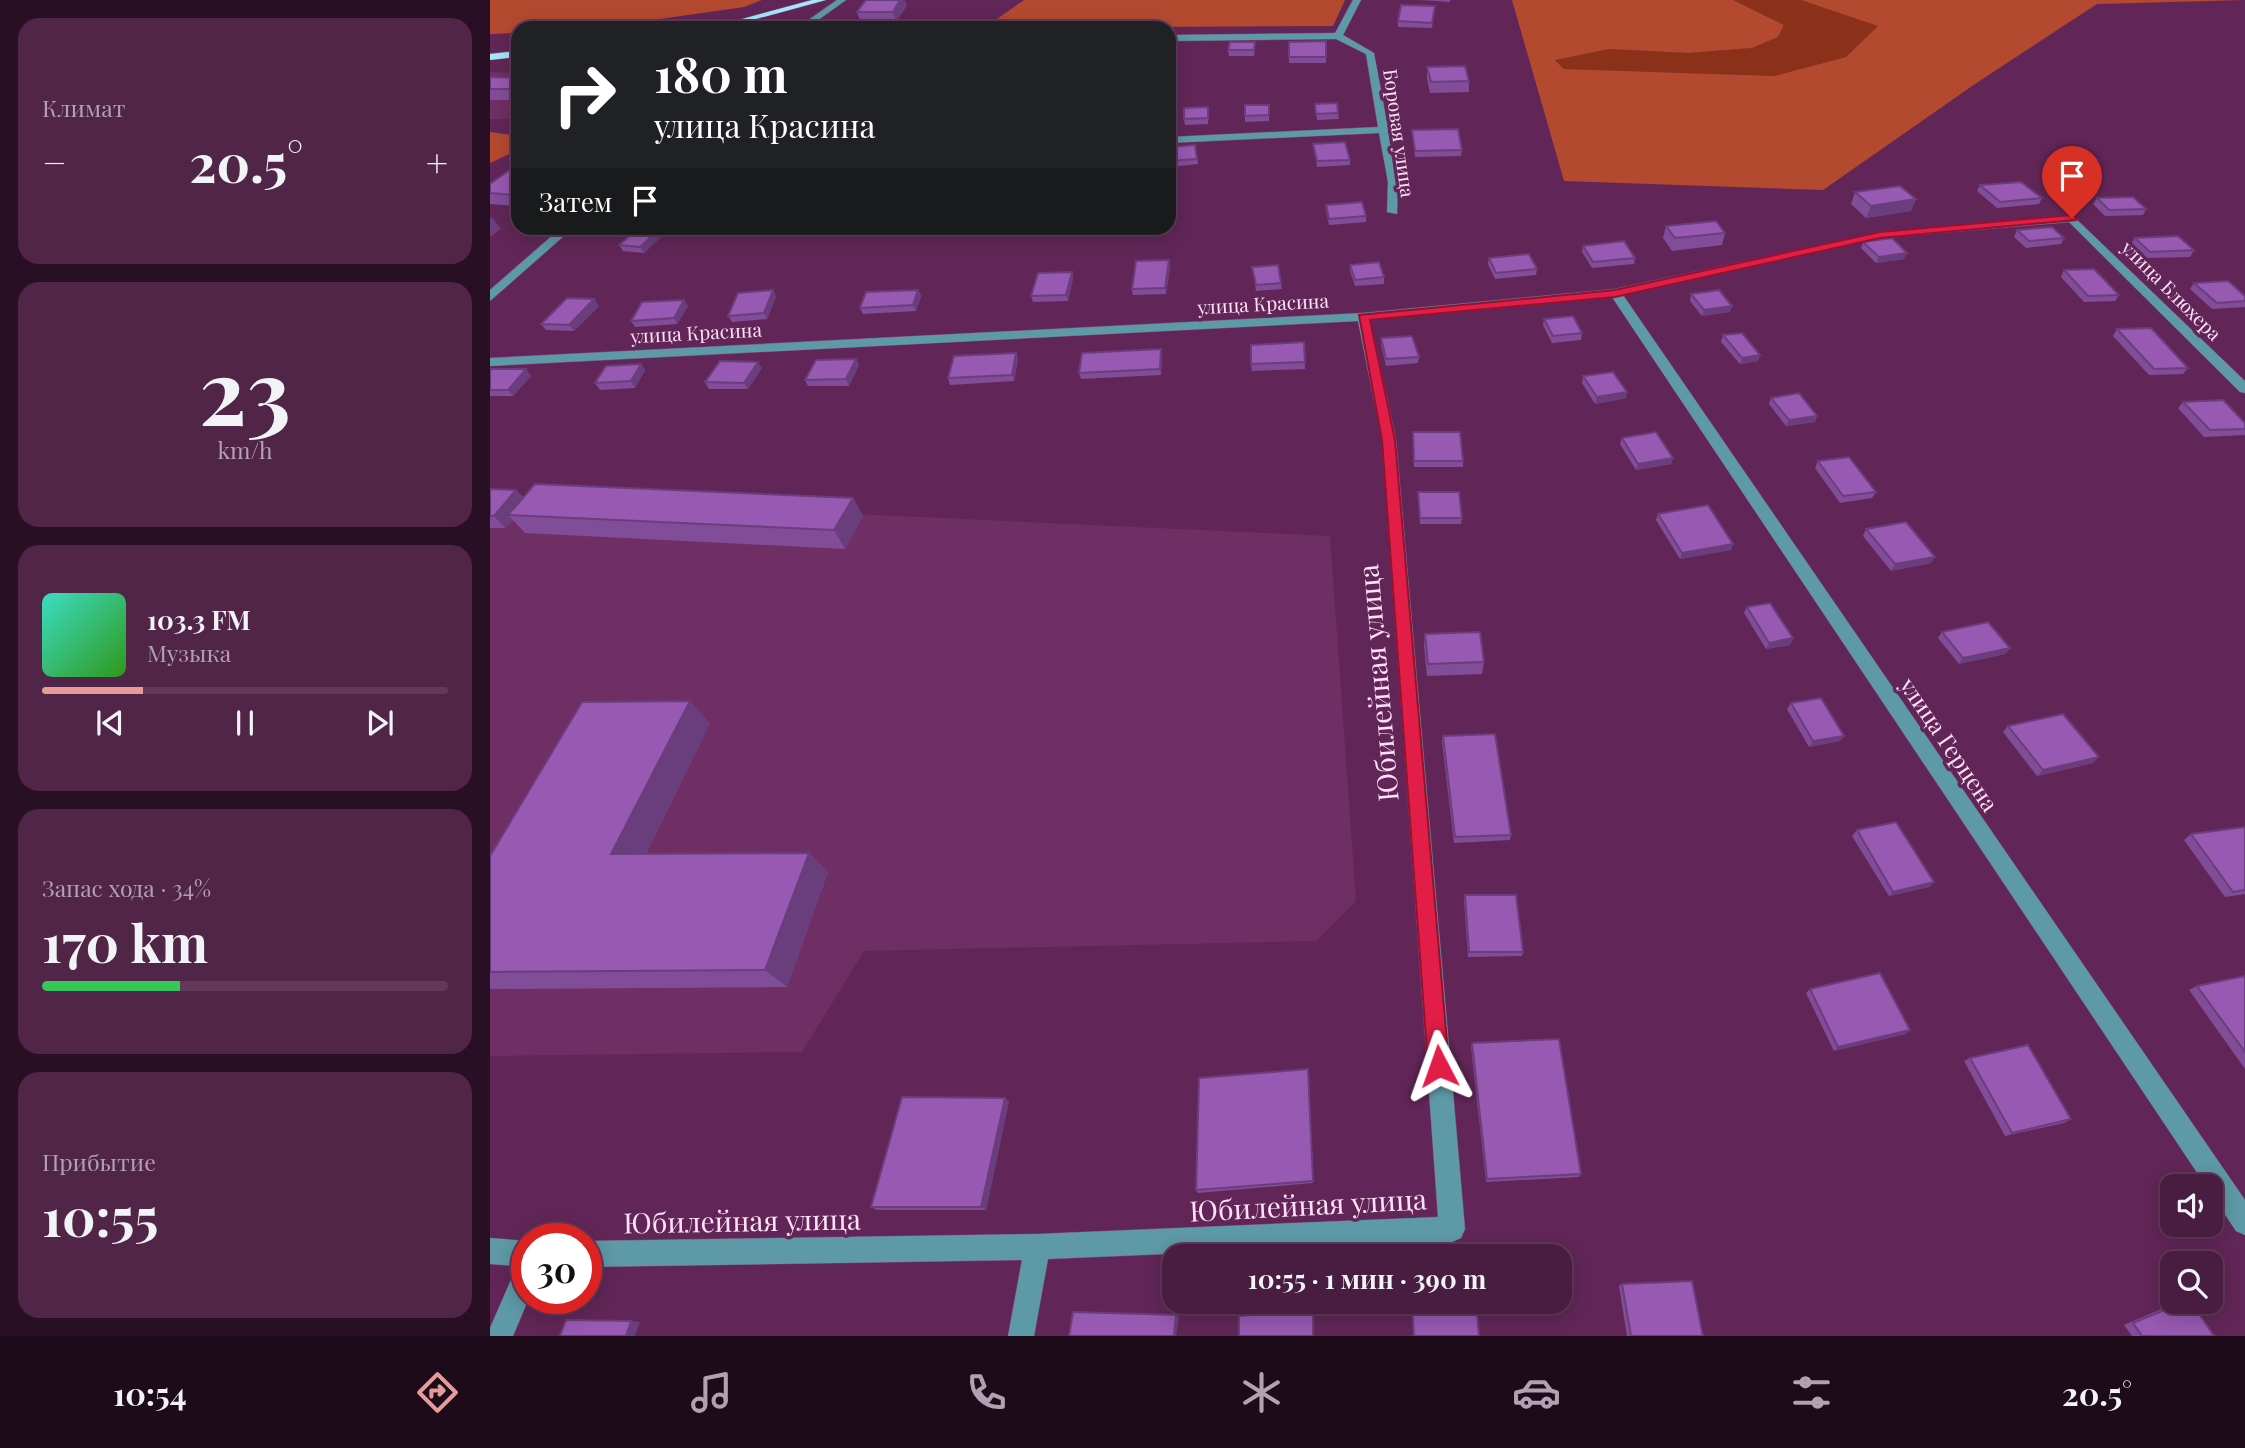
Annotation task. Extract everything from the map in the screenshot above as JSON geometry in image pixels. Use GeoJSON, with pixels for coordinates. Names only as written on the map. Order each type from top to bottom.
{"type":"FeatureCollection","features":[{"type":"Feature","properties":{"kind":"main road"},"geometry":{"type":"LineString","coordinates":[[740,21],[822,0]]}},
{"type":"Feature","properties":{"kind":"main road"},"geometry":{"type":"LineString","coordinates":[[490,57],[511,55]]}},
{"type":"Feature","properties":{"kind":"street"},"geometry":{"type":"LineString","coordinates":[[811,21],[842,0]]}},
{"type":"Feature","properties":{"kind":"street"},"geometry":{"type":"LineString","coordinates":[[1338,36],[1357,0]]}},
{"type":"Feature","properties":{"kind":"street","name":"Боровая улица"},"geometry":{"type":"LineString","coordinates":[[1176,38],[1338,36],[1370,52],[1393,182],[1393,212]]}},
{"type":"Feature","properties":{"kind":"street"},"geometry":{"type":"LineString","coordinates":[[1176,140],[1383,130]]}},
{"type":"Feature","properties":{"kind":"street","name":"улица Красина"},"geometry":{"type":"LineString","coordinates":[[490,362],[1363,317],[1615,293],[1880,235],[2072,218]]}},
{"type":"Feature","properties":{"kind":"street","name":"улица Блюхера"},"geometry":{"type":"LineString","coordinates":[[2072,218],[2245,389]]}},
{"type":"Feature","properties":{"kind":"street"},"geometry":{"type":"LineString","coordinates":[[490,297],[559,235]]}},
{"type":"Feature","properties":{"kind":"street","name":"улица Герцена"},"geometry":{"type":"LineString","coordinates":[[1615,293],[2245,1222]]}},
{"type":"Feature","properties":{"kind":"street","name":"Юбилейная улица"},"geometry":{"type":"LineString","coordinates":[[602,1254],[1037,1247],[1452,1229],[1388,440],[1363,317]]}},
{"type":"Feature","properties":{"kind":"street"},"geometry":{"type":"LineString","coordinates":[[1021,1336],[1037,1247]]}},
{"type":"Feature","properties":{"kind":"street"},"geometry":{"type":"LineString","coordinates":[[490,1251],[511,1253]]}},
{"type":"Feature","properties":{"kind":"street"},"geometry":{"type":"LineString","coordinates":[[500,1336],[511,1310]]}},
{"type":"Feature","properties":{"kind":"shaded area"},"geometry":{"type":"Polygon","coordinates":[[[490,0],[762,0],[744,7],[646,21],[511,21],[511,33],[490,34],[490,0]]]}},
{"type":"Feature","properties":{"kind":"shaded area"},"geometry":{"type":"Polygon","coordinates":[[[1024,0],[1345,0],[1333,26],[1176,27],[1176,21],[994,21],[1024,0]]]}},
{"type":"Feature","properties":{"kind":"shaded area"},"geometry":{"type":"Polygon","coordinates":[[[1512,0],[1733,0],[1784,25],[1778,37],[1752,48],[1687,53],[1609,49],[1555,60],[1564,69],[1774,76],[1846,57],[1878,26],[1801,0],[2245,0],[2097,4],[1975,84],[1823,190],[1564,181],[1512,0]]]}},
{"type":"Feature","properties":{"kind":"shaded area"},"geometry":{"type":"Polygon","coordinates":[[[1733,0],[1801,0],[1879,25],[1846,57],[1774,76],[1564,69],[1555,59],[1609,49],[1687,53],[1751,48],[1778,37],[1784,25],[1733,0]]]}},
{"type":"Feature","properties":{"kind":"shaded area"},"geometry":{"type":"Polygon","coordinates":[[[490,72],[511,73],[511,119],[490,119],[490,72]]]}},
{"type":"Feature","properties":{"kind":"shaded area"},"geometry":{"type":"Polygon","coordinates":[[[490,132],[511,135],[511,153],[490,163],[490,132]]]}},
{"type":"Feature","properties":{"kind":"shaded area"},"geometry":{"type":"Polygon","coordinates":[[[490,497],[1330,536],[1356,901],[1316,941],[864,951],[802,1052],[490,1056],[490,497]]]}},
{"type":"Feature","properties":{"kind":"building"},"geometry":{"type":"Polygon","coordinates":[[[866,0],[900,0],[893,12],[857,12],[866,0]]]}},
{"type":"Feature","properties":{"kind":"building"},"geometry":{"type":"Polygon","coordinates":[[[1401,5],[1435,6],[1432,23],[1398,21],[1401,5]]]}},
{"type":"Feature","properties":{"kind":"building"},"geometry":{"type":"Polygon","coordinates":[[[1326,41],[1326,57],[1289,57],[1289,42],[1326,41]]]}},
{"type":"Feature","properties":{"kind":"building"},"geometry":{"type":"Polygon","coordinates":[[[1230,42],[1255,42],[1254,50],[1228,50],[1230,42]]]}},
{"type":"Feature","properties":{"kind":"building"},"geometry":{"type":"Polygon","coordinates":[[[1465,66],[1469,81],[1431,82],[1427,67],[1465,66]]]}},
{"type":"Feature","properties":{"kind":"building"},"geometry":{"type":"Polygon","coordinates":[[[490,77],[511,78],[509,89],[490,89],[490,77]]]}},
{"type":"Feature","properties":{"kind":"building"},"geometry":{"type":"Polygon","coordinates":[[[1337,103],[1338,113],[1316,114],[1315,104],[1337,103]]]}},
{"type":"Feature","properties":{"kind":"building"},"geometry":{"type":"Polygon","coordinates":[[[1245,105],[1269,105],[1269,115],[1245,116],[1245,105]]]}},
{"type":"Feature","properties":{"kind":"building"},"geometry":{"type":"Polygon","coordinates":[[[1208,107],[1208,118],[1184,119],[1184,108],[1208,107]]]}},
{"type":"Feature","properties":{"kind":"building"},"geometry":{"type":"Polygon","coordinates":[[[1458,129],[1462,150],[1415,151],[1412,130],[1458,129]]]}},
{"type":"Feature","properties":{"kind":"building"},"geometry":{"type":"Polygon","coordinates":[[[1345,142],[1350,160],[1317,161],[1313,144],[1345,142]]]}},
{"type":"Feature","properties":{"kind":"building"},"geometry":{"type":"Polygon","coordinates":[[[1195,145],[1197,159],[1176,160],[1176,146],[1195,145]]]}},
{"type":"Feature","properties":{"kind":"building"},"geometry":{"type":"Polygon","coordinates":[[[511,169],[511,194],[490,193],[490,184],[511,169]]]}},
{"type":"Feature","properties":{"kind":"building"},"geometry":{"type":"Polygon","coordinates":[[[2021,182],[2042,198],[2000,202],[1980,185],[2021,182]]]}},
{"type":"Feature","properties":{"kind":"building"},"geometry":{"type":"Polygon","coordinates":[[[1900,186],[1916,199],[1871,206],[1855,192],[1900,186]]]}},
{"type":"Feature","properties":{"kind":"building"},"geometry":{"type":"Polygon","coordinates":[[[2133,197],[2146,209],[2109,210],[2097,198],[2133,197]]]}},
{"type":"Feature","properties":{"kind":"building"},"geometry":{"type":"Polygon","coordinates":[[[1362,202],[1366,216],[1329,219],[1326,205],[1362,202]]]}},
{"type":"Feature","properties":{"kind":"building"},"geometry":{"type":"Polygon","coordinates":[[[1716,221],[1725,233],[1675,238],[1666,226],[1716,221]]]}},
{"type":"Feature","properties":{"kind":"building"},"geometry":{"type":"Polygon","coordinates":[[[2052,227],[2064,238],[2029,241],[2017,230],[2052,227]]]}},
{"type":"Feature","properties":{"kind":"building"},"geometry":{"type":"Polygon","coordinates":[[[630,235],[653,235],[640,247],[619,245],[630,235]]]}},
{"type":"Feature","properties":{"kind":"building"},"geometry":{"type":"Polygon","coordinates":[[[2178,236],[2194,250],[2150,252],[2135,238],[2178,236]]]}},
{"type":"Feature","properties":{"kind":"building"},"geometry":{"type":"Polygon","coordinates":[[[1892,238],[1907,253],[1879,257],[1863,242],[1892,238]]]}},
{"type":"Feature","properties":{"kind":"building"},"geometry":{"type":"Polygon","coordinates":[[[1624,241],[1635,258],[1593,262],[1583,246],[1624,241]]]}},
{"type":"Feature","properties":{"kind":"building"},"geometry":{"type":"Polygon","coordinates":[[[1529,254],[1537,269],[1496,273],[1489,258],[1529,254]]]}},
{"type":"Feature","properties":{"kind":"building"},"geometry":{"type":"Polygon","coordinates":[[[1169,260],[1165,288],[1132,289],[1136,261],[1169,260]]]}},
{"type":"Feature","properties":{"kind":"building"},"geometry":{"type":"Polygon","coordinates":[[[1379,262],[1384,277],[1355,280],[1350,265],[1379,262]]]}},
{"type":"Feature","properties":{"kind":"building"},"geometry":{"type":"Polygon","coordinates":[[[1278,265],[1281,283],[1256,285],[1252,267],[1278,265]]]}},
{"type":"Feature","properties":{"kind":"building"},"geometry":{"type":"Polygon","coordinates":[[[2094,269],[2119,295],[2088,296],[2064,270],[2094,269]]]}},
{"type":"Feature","properties":{"kind":"building"},"geometry":{"type":"Polygon","coordinates":[[[1072,272],[1066,295],[1031,296],[1038,273],[1072,272]]]}},
{"type":"Feature","properties":{"kind":"building"},"geometry":{"type":"Polygon","coordinates":[[[2228,281],[2245,296],[2245,301],[2217,303],[2194,283],[2228,281]]]}},
{"type":"Feature","properties":{"kind":"building"},"geometry":{"type":"Polygon","coordinates":[[[773,290],[764,313],[728,316],[738,293],[773,290]]]}},
{"type":"Feature","properties":{"kind":"building"},"geometry":{"type":"Polygon","coordinates":[[[918,290],[913,305],[860,308],[866,292],[918,290]]]}},
{"type":"Feature","properties":{"kind":"building"},"geometry":{"type":"Polygon","coordinates":[[[1719,290],[1732,306],[1704,310],[1691,294],[1719,290]]]}},
{"type":"Feature","properties":{"kind":"building"},"geometry":{"type":"Polygon","coordinates":[[[567,298],[594,299],[569,325],[541,324],[567,298]]]}},
{"type":"Feature","properties":{"kind":"building"},"geometry":{"type":"Polygon","coordinates":[[[684,300],[674,318],[631,321],[642,302],[684,300]]]}},
{"type":"Feature","properties":{"kind":"building"},"geometry":{"type":"Polygon","coordinates":[[[1573,316],[1582,333],[1553,336],[1544,319],[1573,316]]]}},
{"type":"Feature","properties":{"kind":"building"},"geometry":{"type":"Polygon","coordinates":[[[2151,328],[2188,368],[2154,369],[2117,329],[2151,328]]]}},
{"type":"Feature","properties":{"kind":"building"},"geometry":{"type":"Polygon","coordinates":[[[1742,333],[1760,355],[1742,358],[1723,335],[1742,333]]]}},
{"type":"Feature","properties":{"kind":"building"},"geometry":{"type":"Polygon","coordinates":[[[1412,336],[1419,357],[1386,359],[1381,338],[1412,336]]]}},
{"type":"Feature","properties":{"kind":"building"},"geometry":{"type":"Polygon","coordinates":[[[1304,342],[1305,362],[1251,364],[1251,345],[1304,342]]]}},
{"type":"Feature","properties":{"kind":"building"},"geometry":{"type":"Polygon","coordinates":[[[1161,349],[1160,369],[1079,373],[1082,353],[1161,349]]]}},
{"type":"Feature","properties":{"kind":"building"},"geometry":{"type":"Polygon","coordinates":[[[1016,353],[1012,375],[948,378],[954,356],[1016,353]]]}},
{"type":"Feature","properties":{"kind":"building"},"geometry":{"type":"Polygon","coordinates":[[[856,359],[846,379],[805,380],[816,360],[856,359]]]}},
{"type":"Feature","properties":{"kind":"building"},"geometry":{"type":"Polygon","coordinates":[[[720,361],[758,362],[744,383],[705,382],[720,361]]]}},
{"type":"Feature","properties":{"kind":"building"},"geometry":{"type":"Polygon","coordinates":[[[641,364],[631,381],[595,383],[606,366],[641,364]]]}},
{"type":"Feature","properties":{"kind":"building"},"geometry":{"type":"Polygon","coordinates":[[[491,369],[526,369],[508,390],[490,390],[491,369]]]}},
{"type":"Feature","properties":{"kind":"building"},"geometry":{"type":"Polygon","coordinates":[[[1613,372],[1627,392],[1597,397],[1583,376],[1613,372]]]}},
{"type":"Feature","properties":{"kind":"building"},"geometry":{"type":"Polygon","coordinates":[[[1799,393],[1817,416],[1789,420],[1771,398],[1799,393]]]}},
{"type":"Feature","properties":{"kind":"building"},"geometry":{"type":"Polygon","coordinates":[[[2223,400],[2245,423],[2245,429],[2210,430],[2183,402],[2223,400]]]}},
{"type":"Feature","properties":{"kind":"building"},"geometry":{"type":"Polygon","coordinates":[[[1413,432],[1460,432],[1463,461],[1414,461],[1413,432]]]}},
{"type":"Feature","properties":{"kind":"building"},"geometry":{"type":"Polygon","coordinates":[[[1656,432],[1673,458],[1638,464],[1622,438],[1656,432]]]}},
{"type":"Feature","properties":{"kind":"building"},"geometry":{"type":"Polygon","coordinates":[[[1849,457],[1876,492],[1843,496],[1818,461],[1849,457]]]}},
{"type":"Feature","properties":{"kind":"building"},"geometry":{"type":"Polygon","coordinates":[[[535,484],[853,498],[834,530],[508,515],[535,484]]]}},
{"type":"Feature","properties":{"kind":"building"},"geometry":{"type":"Polygon","coordinates":[[[490,489],[516,490],[494,516],[490,516],[490,489]]]}},
{"type":"Feature","properties":{"kind":"building"},"geometry":{"type":"Polygon","coordinates":[[[1418,492],[1459,492],[1462,518],[1420,518],[1418,492]]]}},
{"type":"Feature","properties":{"kind":"building"},"geometry":{"type":"Polygon","coordinates":[[[1708,505],[1733,544],[1682,553],[1658,514],[1708,505]]]}},
{"type":"Feature","properties":{"kind":"building"},"geometry":{"type":"Polygon","coordinates":[[[1906,522],[1935,557],[1895,564],[1866,529],[1906,522]]]}},
{"type":"Feature","properties":{"kind":"building"},"geometry":{"type":"Polygon","coordinates":[[[1770,603],[1793,638],[1769,643],[1747,607],[1770,603]]]}},
{"type":"Feature","properties":{"kind":"building"},"geometry":{"type":"Polygon","coordinates":[[[1988,622],[2010,648],[1963,658],[1942,632],[1988,622]]]}},
{"type":"Feature","properties":{"kind":"building"},"geometry":{"type":"Polygon","coordinates":[[[1480,632],[1484,662],[1428,664],[1425,634],[1480,632]]]}},
{"type":"Feature","properties":{"kind":"building"},"geometry":{"type":"Polygon","coordinates":[[[1821,698],[1844,736],[1813,741],[1791,703],[1821,698]]]}},
{"type":"Feature","properties":{"kind":"building"},"geometry":{"type":"Polygon","coordinates":[[[690,701],[611,854],[809,853],[765,970],[490,972],[490,856],[582,702],[690,701]]]}},
{"type":"Feature","properties":{"kind":"building"},"geometry":{"type":"Polygon","coordinates":[[[2063,714],[2099,757],[2043,770],[2008,726],[2063,714]]]}},
{"type":"Feature","properties":{"kind":"building"},"geometry":{"type":"Polygon","coordinates":[[[1495,734],[1511,835],[1455,837],[1443,736],[1495,734]]]}},
{"type":"Feature","properties":{"kind":"building"},"geometry":{"type":"Polygon","coordinates":[[[1896,822],[1934,882],[1893,892],[1857,830],[1896,822]]]}},
{"type":"Feature","properties":{"kind":"building"},"geometry":{"type":"Polygon","coordinates":[[[2245,827],[2245,890],[2233,892],[2191,834],[2245,827]]]}},
{"type":"Feature","properties":{"kind":"building"},"geometry":{"type":"Polygon","coordinates":[[[1465,895],[1516,895],[1523,952],[1469,952],[1465,895]]]}},
{"type":"Feature","properties":{"kind":"building"},"geometry":{"type":"Polygon","coordinates":[[[1880,973],[1910,1030],[1838,1047],[1810,989],[1880,973]]]}},
{"type":"Feature","properties":{"kind":"building"},"geometry":{"type":"Polygon","coordinates":[[[2245,976],[2245,1052],[2197,986],[2245,976]]]}},
{"type":"Feature","properties":{"kind":"building"},"geometry":{"type":"Polygon","coordinates":[[[1559,1039],[1581,1174],[1487,1179],[1472,1043],[1559,1039]]]}},
{"type":"Feature","properties":{"kind":"building"},"geometry":{"type":"Polygon","coordinates":[[[2028,1045],[2071,1119],[2012,1133],[1970,1058],[2028,1045]]]}},
{"type":"Feature","properties":{"kind":"building"},"geometry":{"type":"Polygon","coordinates":[[[1308,1069],[1313,1181],[1196,1190],[1199,1078],[1308,1069]]]}},
{"type":"Feature","properties":{"kind":"building"},"geometry":{"type":"Polygon","coordinates":[[[902,1097],[1005,1098],[981,1207],[871,1207],[902,1097]]]}},
{"type":"Feature","properties":{"kind":"building"},"geometry":{"type":"Polygon","coordinates":[[[1692,1281],[1703,1336],[1631,1336],[1622,1284],[1692,1281]]]}},
{"type":"Feature","properties":{"kind":"building"},"geometry":{"type":"Polygon","coordinates":[[[1073,1312],[1176,1315],[1174,1336],[1069,1336],[1073,1312]]]}},
{"type":"Feature","properties":{"kind":"building"},"geometry":{"type":"Polygon","coordinates":[[[2160,1312],[2160,1314],[2199,1314],[2214,1336],[2142,1336],[2133,1323],[2160,1312]]]}},
{"type":"Feature","properties":{"kind":"building"},"geometry":{"type":"Polygon","coordinates":[[[1313,1314],[1313,1336],[1239,1336],[1239,1316],[1313,1314]]]}},
{"type":"Feature","properties":{"kind":"building"},"geometry":{"type":"Polygon","coordinates":[[[1413,1314],[1477,1314],[1479,1336],[1414,1336],[1413,1314]]]}},
{"type":"Feature","properties":{"kind":"building"},"geometry":{"type":"Polygon","coordinates":[[[566,1320],[631,1321],[626,1336],[560,1336],[566,1320]]]}},
{"type":"Feature","properties":{"kind":"route"},"geometry":{"type":"LineString","coordinates":[[1439,1066],[1388,440],[1363,317],[1615,293],[1880,235],[2072,218]]}}]}
